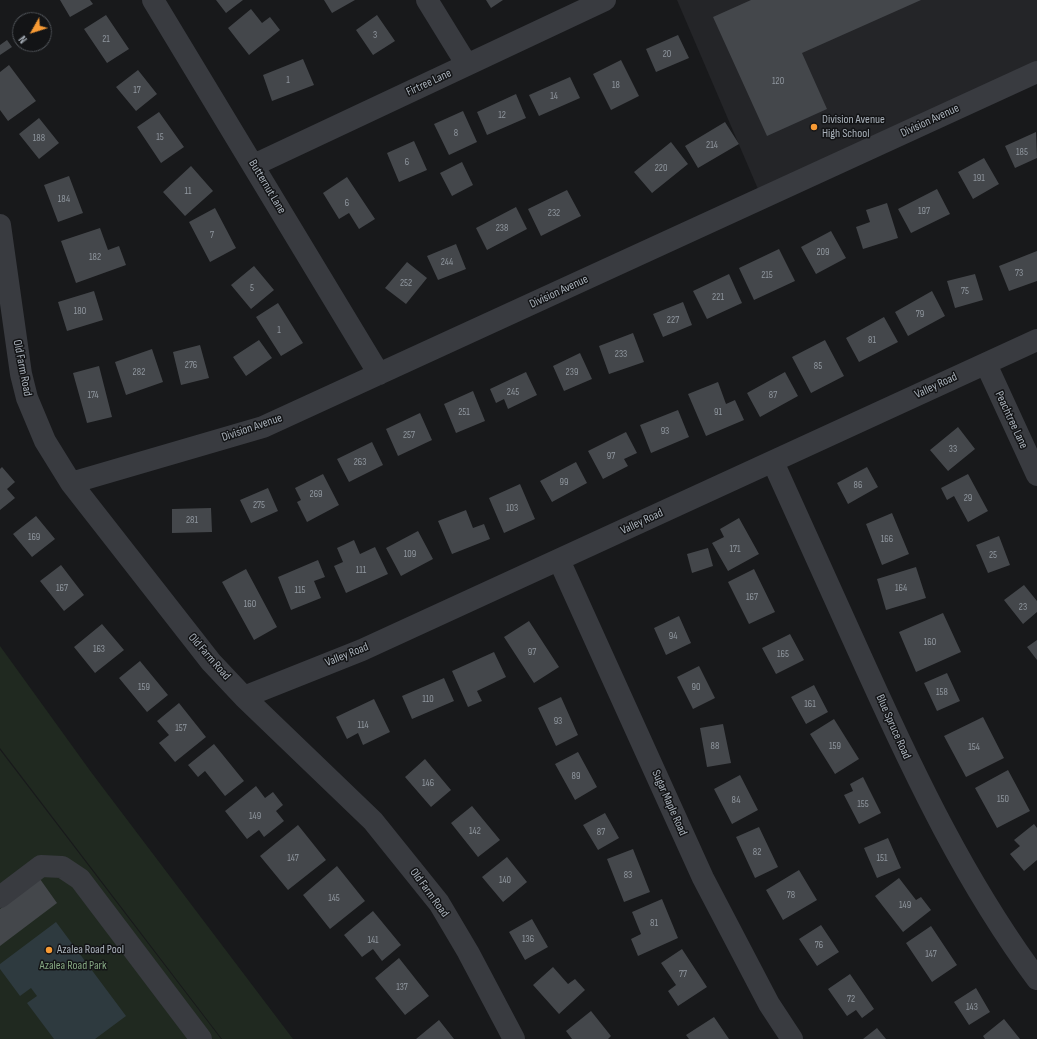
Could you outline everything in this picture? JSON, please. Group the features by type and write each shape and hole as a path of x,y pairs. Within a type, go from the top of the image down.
{"street":[{"name":"Butternut Lane","path":"153,0 379,374"},
{"path":"427,0 466,65"},
{"name":"Firtree Lane","path":"254,165 605,0"},
{"name":"Division Avenue","path":"71,483 263,427 1037,72"},
{"name":"Old Farm Road","path":"0,225 5,293 27,398 45,441 71,483 201,649 244,697 373,821 439,903 468,952 514,1039"},
{"name":"Valley Road","path":"244,697 362,650 1037,340"},
{"name":"Peachtree Lane","path":"986,364 1037,475"},
{"name":"Blue Spruce Road","path":"773,462 917,778 957,855 1007,938 1037,979"},
{"name":"Sugar Maple Road","path":"559,560 703,878 769,1004 792,1039"},
{"path":"0,897 41,866 62,867 80,879 201,1039"}],"shaded area":[{"name":"Division Avenue High School","path":"677,0 1037,0 1037,64 758,189"},
{"path":"56,922 126,1016 95,1039 54,1039 27,1003 37,996 31,988 20,996 0,969 0,964"}],"green space":[{"path":"0,646 91,772 293,1039 222,1039 0,748"},
{"name":"Azalea Road Park","path":"0,750 221,1039 0,1039"}],"building":[{"path":"60,0 90,0 93,4 70,17"},
{"path":"216,0 243,0 226,13"},
{"path":"324,0 355,0 332,13"},
{"path":"486,0 503,0 491,8"},
{"path":"751,0 921,0 802,53 827,109 767,136 713,17"},
{"path":"251,9 262,23 270,17 280,30 249,55 228,28"},
{"path":"106,15 129,49 107,63 84,29"},
{"path":"377,15 395,41 373,55 356,30"},
{"path":"678,35 689,58 656,72 646,49"},
{"path":"7,40 12,47 0,55 0,45"},
{"path":"303,59 314,85 272,101 263,75"},
{"path":"621,60 639,96 611,110 593,74"},
{"path":"9,65 36,101 8,121 0,110 0,72"},
{"path":"138,70 157,94 136,111 116,87"},
{"path":"570,77 580,98 539,116 529,95"},
{"path":"516,94 526,118 487,135 477,112"},
{"path":"463,111 477,142 449,155 434,124"},
{"path":"159,112 184,147 161,163 137,127"},
{"path":"39,118 59,143 39,159 19,134"},
{"path":"725,122 739,144 698,168 685,146"},
{"path":"1036,132 1037,158 1015,168 1005,146"},
{"path":"414,141 427,170 399,182 387,153"},
{"path":"671,142 688,164 652,193 634,172"},
{"path":"984,158 999,184 973,199 958,172"},
{"path":"462,162 473,185 452,196 440,173"},
{"path":"191,166 213,191 185,216 163,192"},
{"path":"69,176 83,213 58,222 44,185"},
{"path":"347,177 375,219 359,229 349,213 339,219 323,193"},
{"path":"937,189 950,214 911,233 898,209"},
{"path":"567,190 581,216 541,236 528,209"},
{"path":"887,203 898,238 863,249 856,227 870,222 866,210"},
{"path":"516,207 527,229 487,250 476,228"},
{"path":"215,208 236,248 210,262 189,222"},
{"path":"100,228 108,250 119,246 126,265 76,283 61,241"},
{"path":"831,231 846,258 816,274 801,247"},
{"path":"456,244 466,269 438,280 427,256"},
{"path":"779,249 795,281 754,300 739,268"},
{"path":"1037,251 1037,281 1009,291 999,266"},
{"path":"407,262 427,278 406,304 385,288"},
{"path":"254,266 274,290 251,309 231,285"},
{"path":"729,274 742,303 707,319 693,291"},
{"path":"975,274 983,300 955,308 947,281"},
{"path":"94,291 103,320 67,331 58,302"},
{"path":"932,291 945,316 908,336 895,312"},
{"path":"683,302 692,325 663,337 653,314"},
{"path":"278,303 303,343 281,356 256,317"},
{"path":"884,317 898,342 859,362 846,338"},
{"path":"633,333 644,362 609,374 599,346"},
{"path":"259,340 272,358 246,376 233,357"},
{"path":"825,340 844,376 811,393 792,357"},
{"path":"200,345 209,378 181,385 173,352"},
{"path":"152,349 163,382 126,395 115,362"},
{"path":"580,353 592,379 564,391 553,366"},
{"path":"99,366 112,417 87,423 73,373"},
{"path":"526,372 537,395 508,409 504,399 496,403 490,389"},
{"path":"785,372 798,396 760,417 747,393"},
{"path":"718,382 726,404 735,400 744,420 706,436 688,394"},
{"path":"473,391 485,421 456,433 444,404"},
{"path":"678,410 689,437 651,453 640,425"},
{"path":"420,413 432,440 398,456 386,429"},
{"path":"958,427 975,449 948,471 930,450"},
{"path":"626,432 637,453 624,459 628,466 603,479 588,451"},
{"path":"372,442 383,465 349,482 337,459"},
{"path":"576,462 587,483 552,502 540,481"},
{"path":"2,467 15,482 7,489 15,498 0,510 0,469"},
{"path":"867,467 878,487 848,504 837,483"},
{"path":"323,474 339,505 307,522 297,502 301,500 295,488"},
{"path":"968,474 988,511 968,522 954,496 947,500 941,488"},
{"path":"520,484 535,519 504,533 489,498"},
{"path":"268,488 278,511 251,523 240,500"},
{"path":"211,508 212,532 172,533 172,509"},
{"path":"466,510 473,528 484,524 490,539 452,554 438,521"},
{"path":"892,513 909,554 882,565 866,524"},
{"path":"36,516 55,539 32,557 13,534"},
{"path":"739,518 759,554 728,571 712,543 724,537 720,529"},
{"path":"418,531 433,559 401,576 386,548"},
{"path":"999,536 1010,565 988,573 976,545"},
{"path":"354,540 360,554 375,547 388,574 346,593 334,566 343,562 337,548"},
{"path":"708,548 713,566 692,573 687,554"},
{"path":"318,560 325,577 314,581 321,598 291,610 278,577"},
{"path":"61,565 84,595 64,611 40,581"},
{"path":"916,567 926,598 886,610 877,579"},
{"path":"246,569 277,627 254,640 222,582"},
{"path":"754,569 775,612 749,624 728,582"},
{"path":"1024,585 1037,601 1037,612 1023,624 1004,600"},
{"path":"943,613 961,652 916,672 899,632"},
{"path":"679,616 691,643 666,655 654,628"},
{"path":"529,621 559,667 534,683 504,637"},
{"path":"102,624 124,650 95,673 74,647"},
{"path":"790,634 804,660 776,674 762,648"},
{"path":"1037,640 1037,660 1027,647"},
{"path":"494,652 506,677 477,691 482,701 468,707 452,671"},
{"path":"140,661 168,695 147,712 119,678"},
{"path":"699,666 715,698 693,709 677,677"},
{"path":"947,673 960,701 937,711 924,683"},
{"path":"444,678 454,701 412,719 402,696"},
{"path":"814,685 828,712 806,724 791,697"},
{"path":"561,697 578,735 556,746 538,708"},
{"path":"374,699 390,732 363,745 358,733 347,739 336,717"},
{"path":"179,703 206,737 175,762 159,743 169,735 157,721"},
{"path":"983,717 1004,758 966,777 944,736"},
{"path":"834,719 859,759 835,774 810,734"},
{"path":"723,724 731,763 707,767 700,728"},
{"path":"214,744 244,781 225,796 205,771 198,777 188,765"},
{"path":"578,752 597,787 575,800 555,764"},
{"path":"425,759 451,790 431,807 405,777"},
{"path":"1008,770 1030,811 997,828 975,788"},
{"path":"740,775 758,810 732,824 714,789"},
{"path":"863,777 881,813 859,824 844,795 853,791 850,784"},
{"path":"256,786 265,798 273,792 283,805 276,811 284,821 264,837 259,830 247,839 225,811"},
{"path":"472,806 500,840 478,857 451,823"},
{"path":"605,813 619,838 598,850 583,825"},
{"path":"1034,824 1037,828 1037,860 1024,871 1010,854 1020,846 1014,840"},
{"path":"298,825 326,860 288,890 260,856"},
{"path":"759,827 778,867 755,878 736,837"},
{"path":"888,838 901,868 877,878 864,848"},
{"path":"633,849 650,892 624,902 607,859"},
{"path":"507,857 527,882 503,902 482,877"},
{"path":"337,866 365,901 330,929 303,895"},
{"path":"799,870 817,900 783,920 766,890"},
{"path":"899,878 916,900 921,897 931,910 903,932 875,896"},
{"path":"40,879 57,903 0,946 0,909"},
{"path":"662,899 678,938 638,956 631,939 641,934 632,912"},
{"path":"373,911 401,945 382,961 373,949 362,957 344,935"},
{"path":"532,919 548,947 525,960 509,932"},
{"path":"821,925 839,952 817,966 799,939"},
{"path":"931,926 957,965 932,982 906,943"},
{"path":"682,949 707,987 678,1006 668,991 676,985 661,963"},
{"path":"399,958 429,996 405,1015 375,978"},
{"path":"553,967 568,984 575,979 585,990 559,1014 533,985"},
{"path":"850,974 874,1009 862,1018 856,1010 847,1016 828,989"},
{"path":"976,988 990,1012 969,1025 954,1002"},
{"path":"591,1011 611,1036 608,1039 572,1039 566,1031"},
{"path":"714,1017 729,1039 689,1039 686,1035"},
{"path":"1004,1019 1020,1039 985,1039 983,1036"},
{"path":"439,1020 454,1039 416,1039"},
{"path":"877,1028 886,1039 863,1039"}],"place":[{"name":"Division Avenue High School","path":"814,127"},
{"name":"Azalea Road Pool","path":"49,950"}]}
